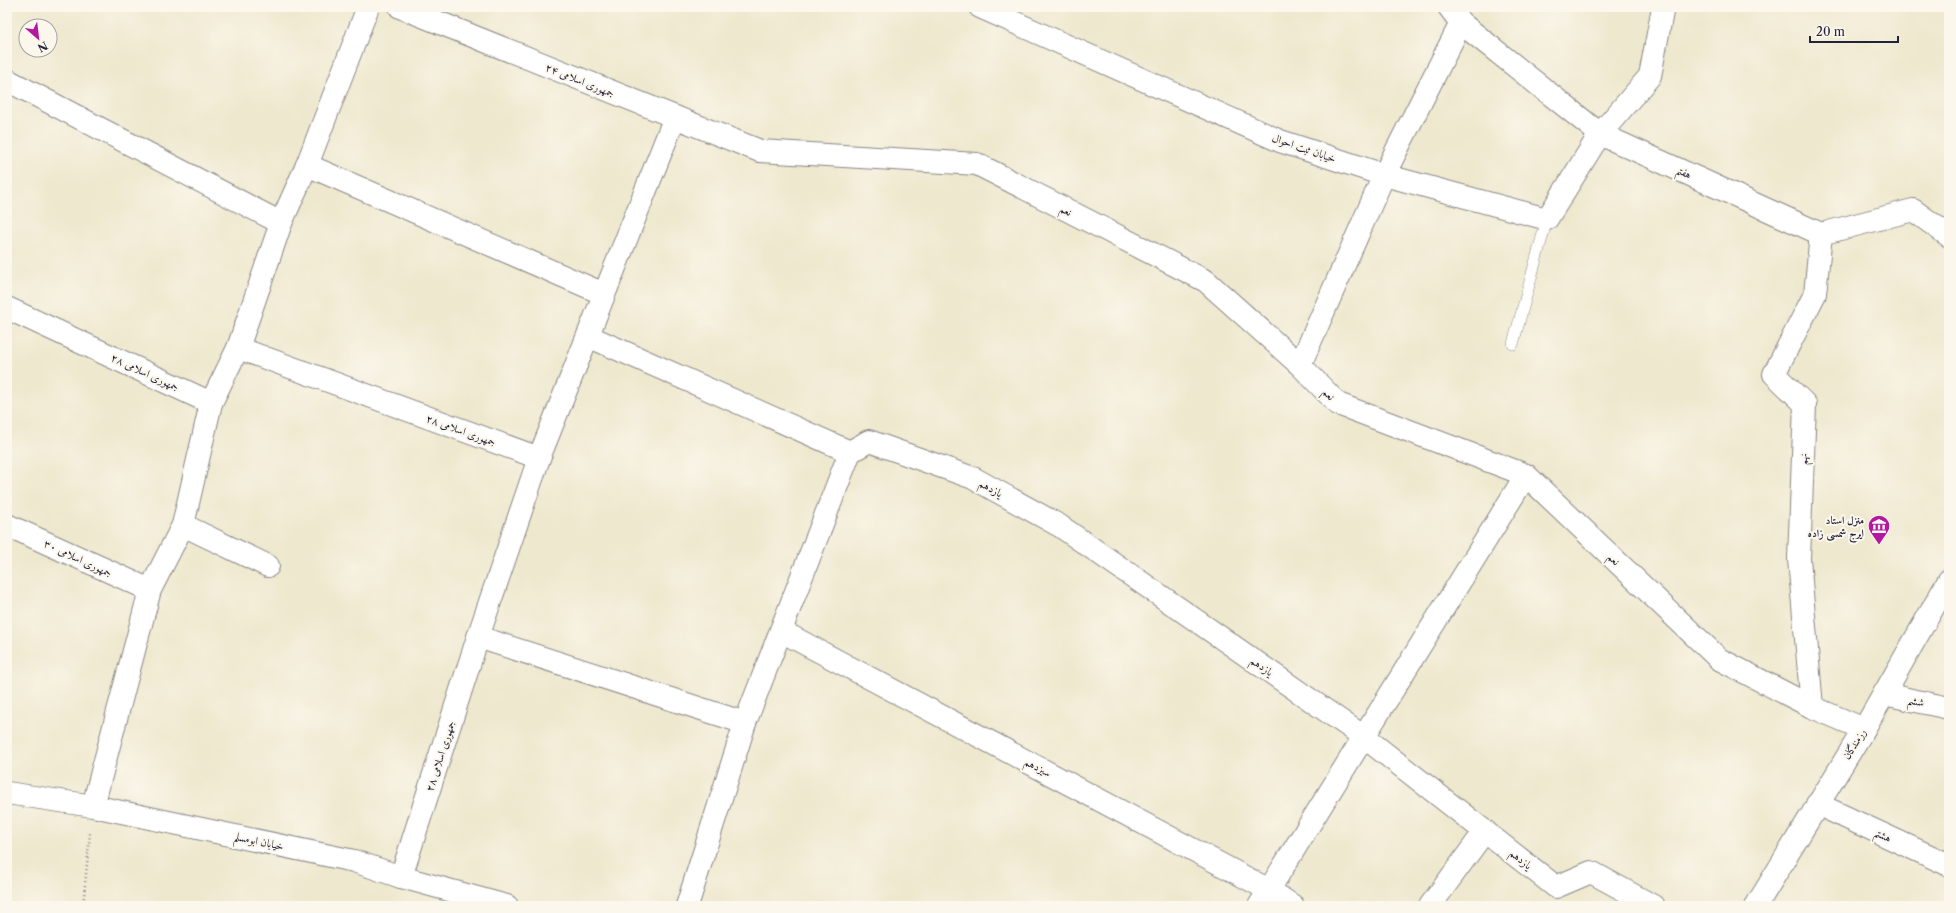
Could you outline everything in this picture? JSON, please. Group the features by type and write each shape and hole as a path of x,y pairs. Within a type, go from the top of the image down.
{"street":[{"path":"93,806 150,590 184,525 212,403 238,348 281,222 307,165 368,7"},
{"name":"جمهوری اسلامی ۲۴","path":"400,7 760,151"},
{"name":"خیابان ثبت احوال","path":"980,7 1280,141 1384,175 1547,219"},
{"path":"1547,219 1600,134 1650,76 1663,7"},
{"path":"1300,365 1455,15"},
{"name":"هفتم","path":"1455,15 1600,134 1821,234"},
{"path":"7,80 281,222"},
{"path":"538,458 675,117"},
{"name":"نعم","path":"760,151 977,164 1206,281 1300,365 1338,404 1526,475 1718,659 1812,707 1864,729"},
{"path":"307,165 604,294"},
{"path":"1821,234 1913,210 1949,236"},
{"name":"نهم","path":"1812,707 1799,559 1805,404 1774,374 1815,294 1821,234"},
{"name":"جمهوری اسلامی ۲۸","path":"7,308 212,403"},
{"path":"588,336 850,452 745,723 687,906"},
{"name":"جمهوری اسلامی ۲۸","path":"238,348 538,458 478,637 401,877"},
{"name":"یازدهم","path":"850,452 870,441 973,478 1060,526 1364,737 1556,887 1591,872 1653,906"},
{"path":"1264,898 1526,475"},
{"name":"جمهوری اسلامی ۳۰","path":"7,525 150,590"},
{"path":"184,525 268,566"},
{"name":"رزمندگان","path":"1756,906 1864,729 1949,580"},
{"name":"سیزدهم","path":"781,631 1264,898 1294,906"},
{"path":"478,637 745,723"},
{"name":"ششم","path":"1884,694 1949,708"},
{"name":"خیابان ابومسلم","path":"7,793 93,806 354,862 401,877 507,906"},
{"name":"هشتم","path":"1817,804 1949,865"},
{"path":"1430,906 1485,831"}],"lane":[{"path":"1513,344 1547,219"}],"path":[{"path":"83,906 93,806"}],"place":[{"name":"منزل استاد ایرج شمسى زاده","path":"1879,546"}]}
